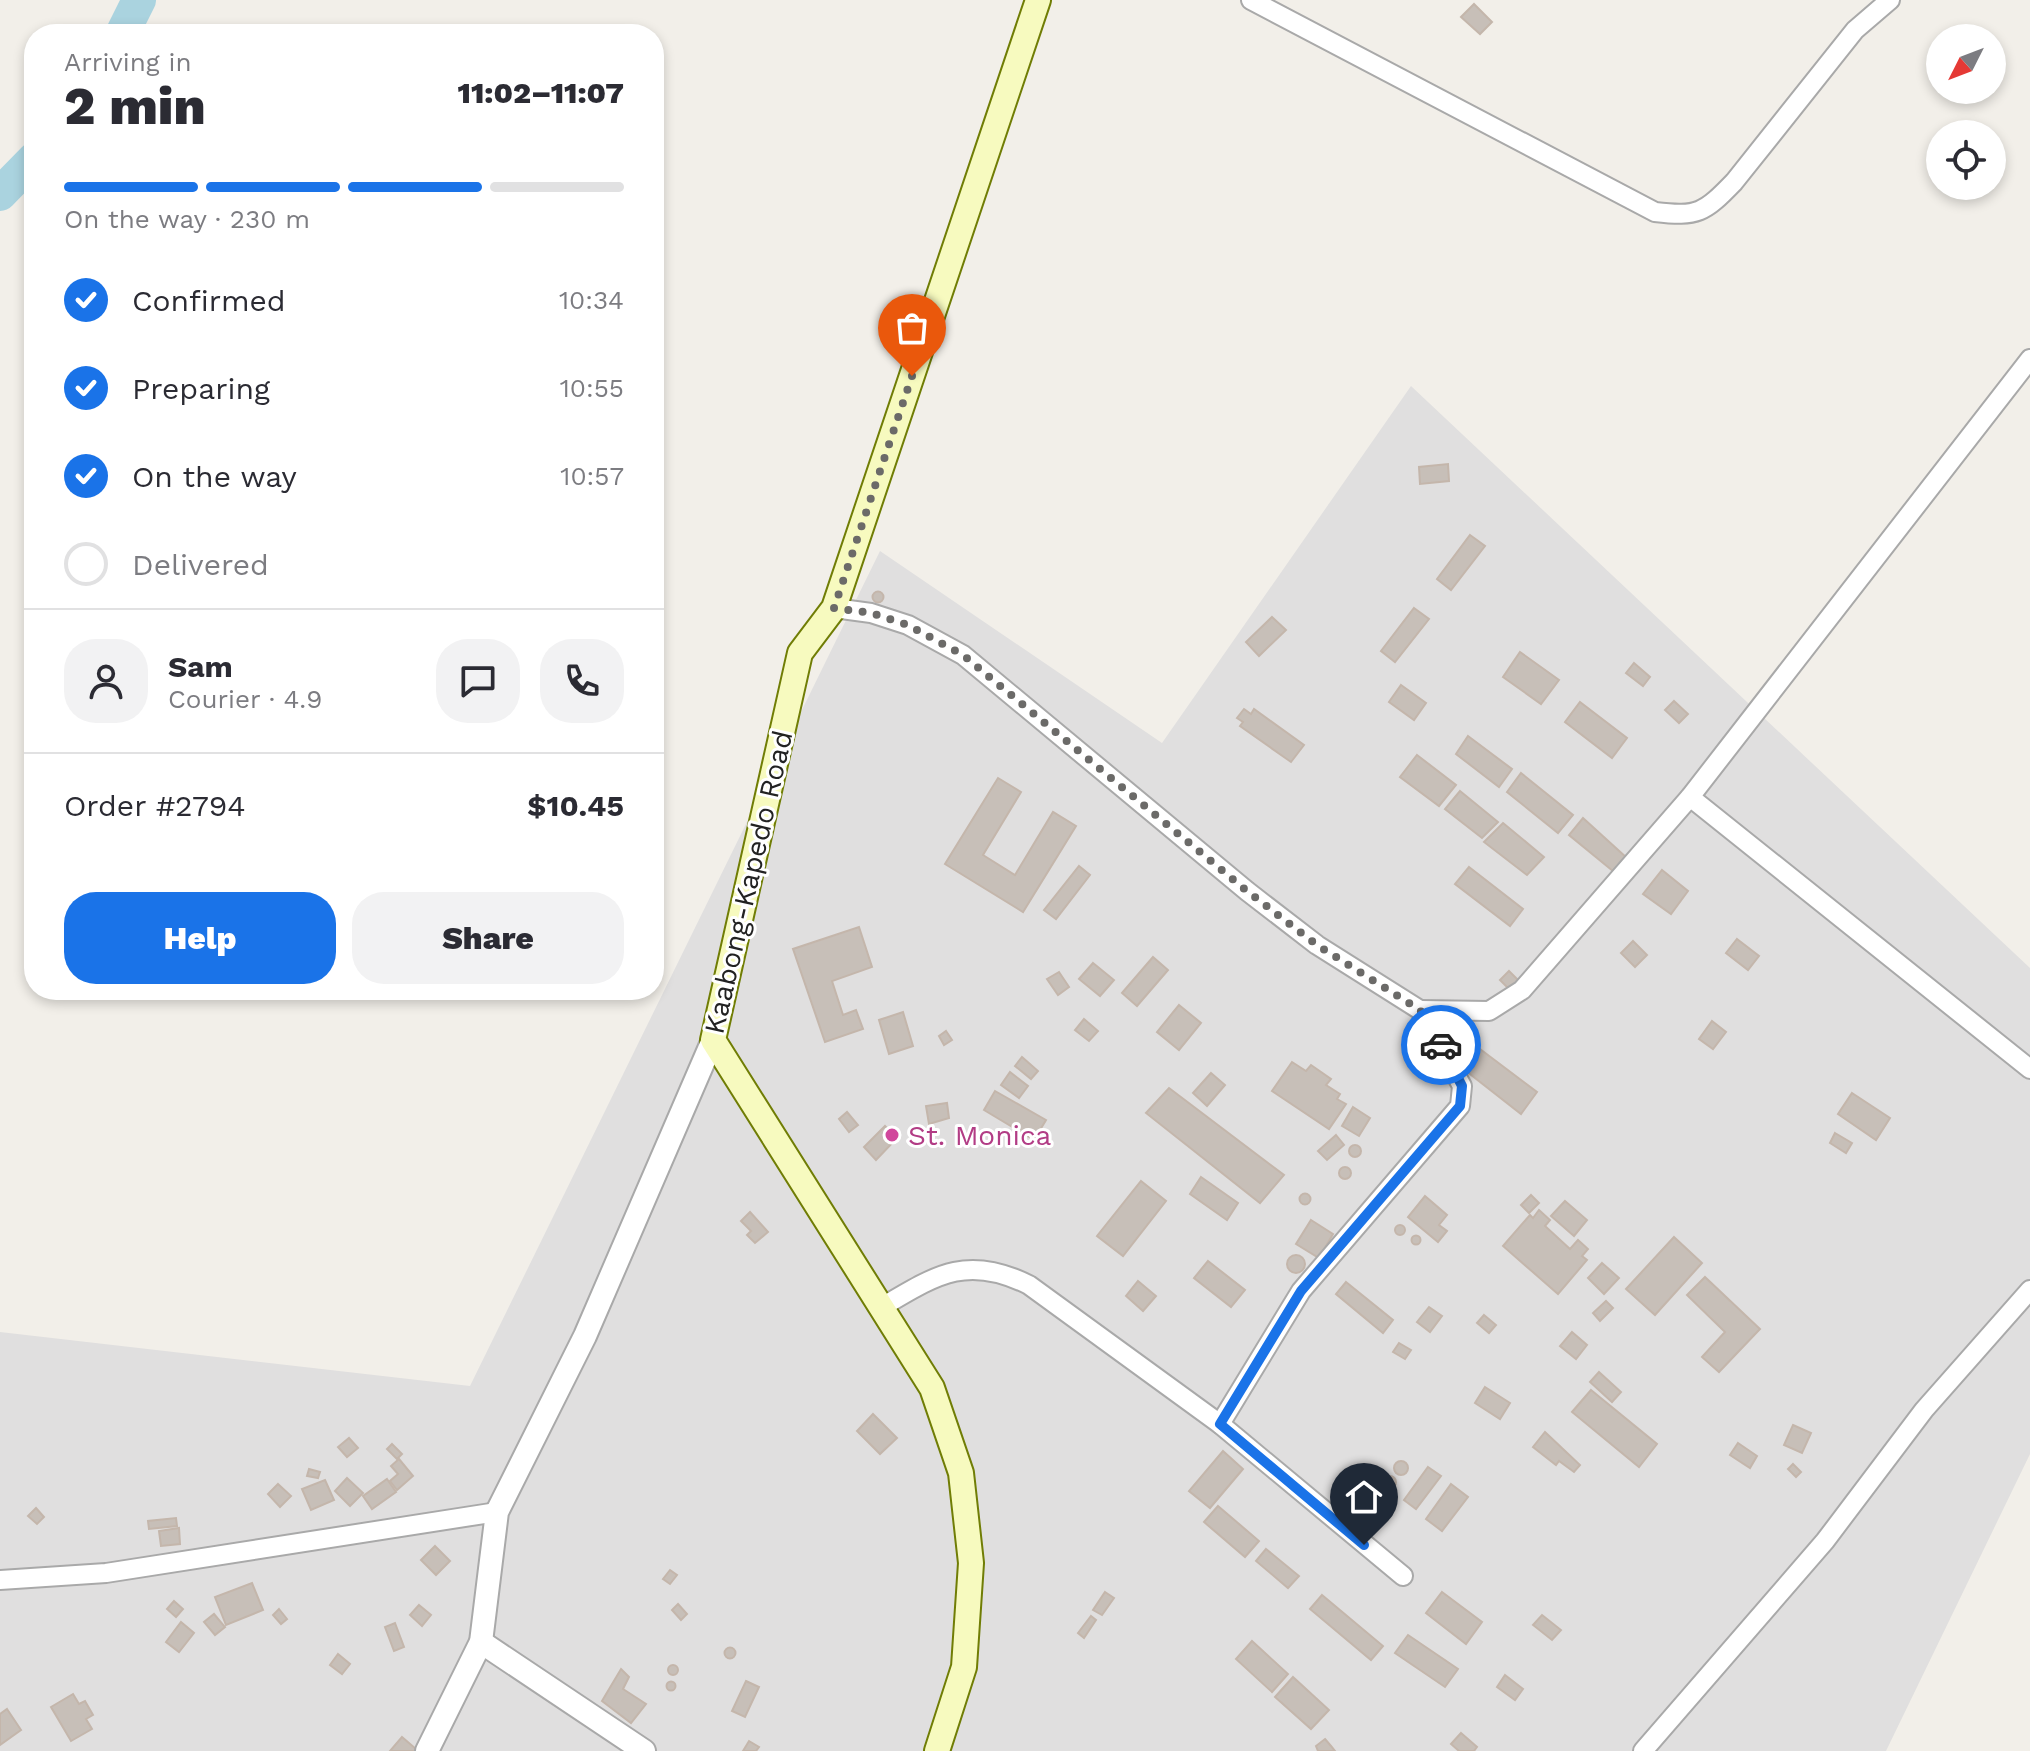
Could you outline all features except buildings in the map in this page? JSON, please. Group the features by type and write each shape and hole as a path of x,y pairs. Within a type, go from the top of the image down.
{"main road":[{"name":"Kaabong-Kapedo Road","path":"713,1040 800,653 834,608 1038,0"},
{"path":"713,1040 932,1388 961,1473 971,1563 964,1667 937,1751"}],"street":[{"path":"1251,0 1655,212 1688,216 1713,204 1734,182 1855,30 1890,0"},
{"path":"1420,1010 1489,1011 1522,990 1690,797 2030,359"},
{"path":"834,608 871,613 908,625 963,655 1247,891 1317,945 1420,1010 1462,1086 1460,1106 1301,1291 1220,1424"},
{"path":"1690,797 2030,1069"},
{"name":"Kaabong-Kapedo Road","path":"427,1751 481,1642 497,1512 585,1336 713,1040"},
{"path":"882,1307 939,1275 963,1269 1012,1276 1029,1285 1220,1424 1403,1576"},
{"path":"1643,1751 1825,1541 1924,1410 2030,1290"},
{"path":"0,1580 106,1573 497,1512"},
{"path":"481,1642 644,1751"}],"shaded area":[{"path":"1411,386 2030,968 2030,1454 1886,1751 0,1751 0,1332 470,1386 660,1000 664,1000 664,991 880,551 1162,743"}],"waterway":[{"path":"127,24 139,0"},
{"path":"0,194 24,169"}],"way so far":[{"path":"912,376 834,608 871,613 908,625 963,655 1247,891 1317,945 1420,1010 1441,1045"}],"place":[{"name":"St. Monica","path":"892,1135"}],"route":[{"path":"1364,1545 1220,1424 1301,1291 1460,1106 1462,1086 1441,1045"}]}
